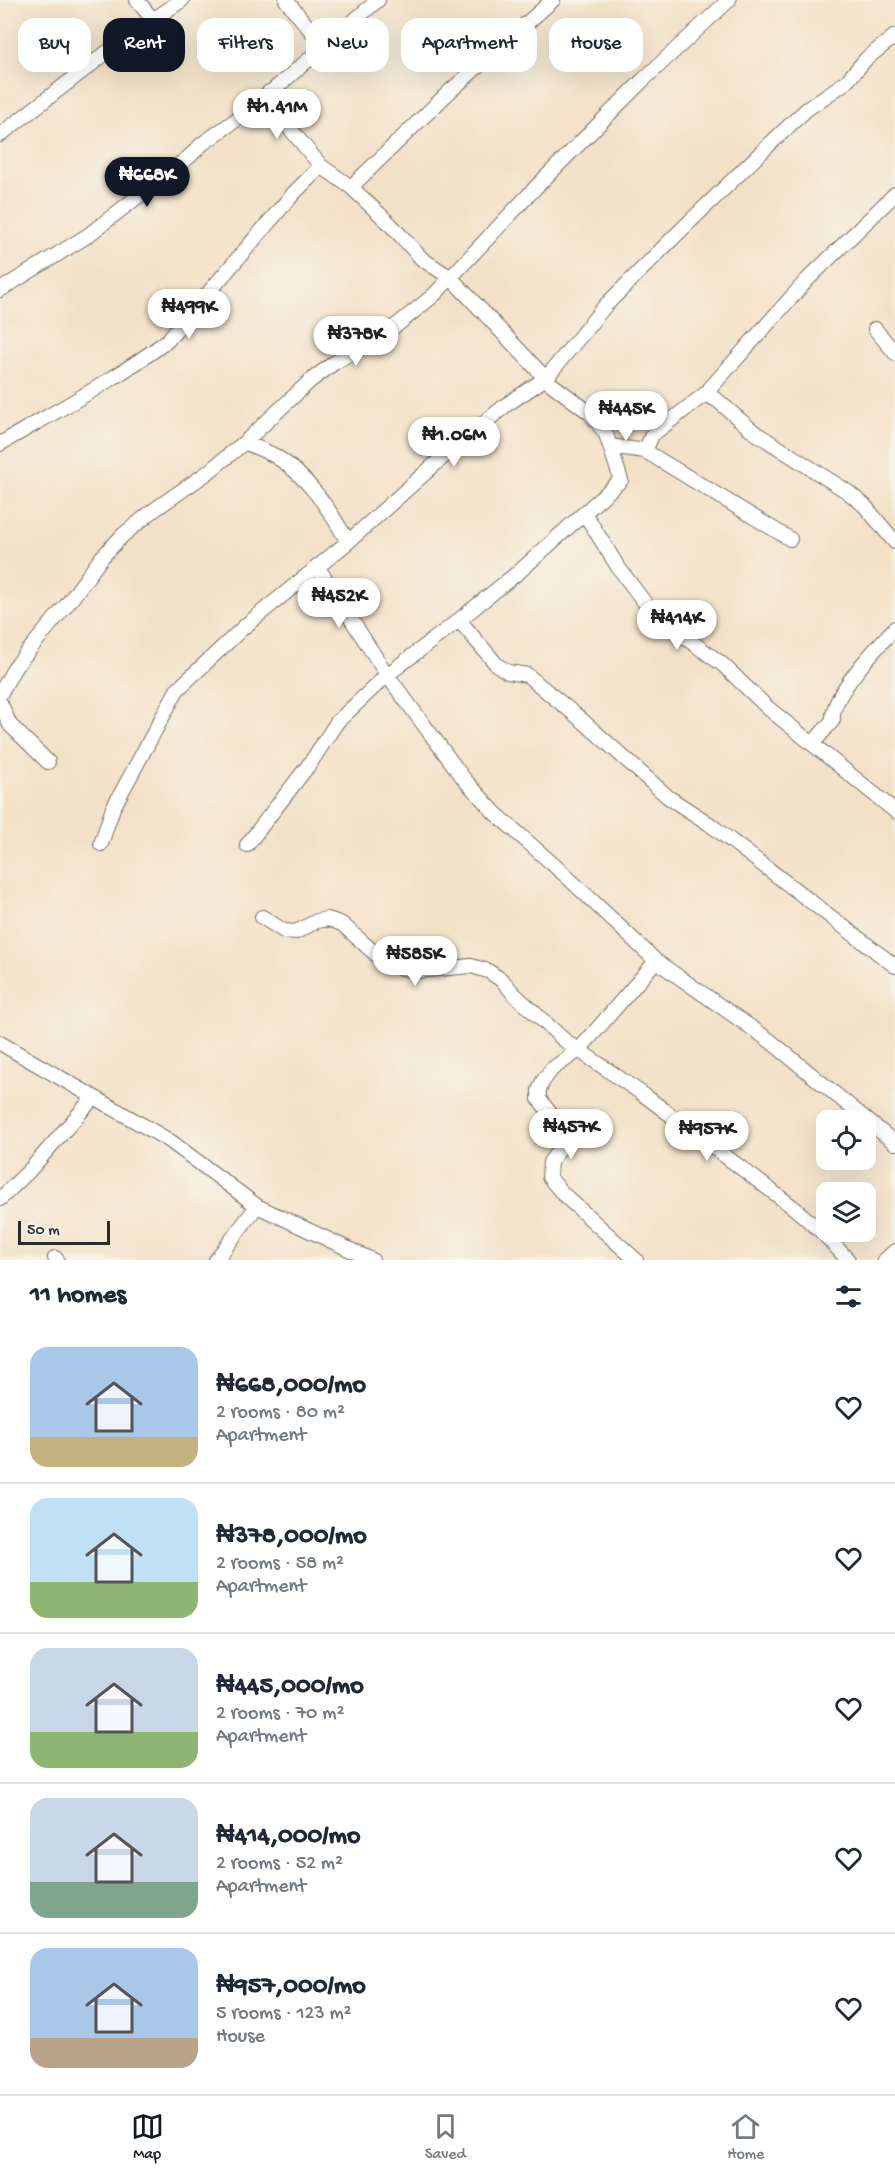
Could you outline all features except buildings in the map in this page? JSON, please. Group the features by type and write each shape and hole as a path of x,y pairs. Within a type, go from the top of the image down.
{"street":[{"path":"137,0 151,18"},
{"path":"156,18 182,0"},
{"path":"286,0 306,25"},
{"path":"357,18 378,0"},
{"path":"351,187 449,93 553,0"},
{"path":"0,694 15,667 69,602 102,557 123,535 245,442 310,381 334,363 397,325 451,278 546,177 643,80 729,0"},
{"path":"101,844 113,808 177,690 245,626 348,542 462,441 506,405 546,378 605,306 676,235 807,109 846,82 867,57 895,36"},
{"path":"0,135 103,55"},
{"path":"0,290 87,236 189,157 202,144 250,110 306,62"},
{"path":"247,844 311,762 337,722 387,675 521,570 621,480 606,434 590,413 550,383 451,278 422,259 351,187 321,166 277,113 269,92"},
{"path":"0,444 90,391 167,341 287,201 321,166"},
{"path":"645,451 652,435 705,394 806,280 895,194"},
{"path":"874,328 895,353"},
{"path":"705,394 717,400 754,432 864,504 895,542"},
{"path":"245,442 277,457 298,476 319,497 348,542"},
{"path":"610,446 645,451 790,540"},
{"path":"585,514 618,567 654,615 722,664 768,708 895,811"},
{"path":"317,566 387,675 464,779 495,813 656,961 769,1040 895,1143"},
{"path":"459,620 497,665 508,672 527,675 668,797 708,823 895,966"},
{"path":"816,747 815,741 833,720 832,714 841,694 870,654 895,628"},
{"path":"0,702 10,725 48,762"},
{"path":"262,917 284,931 296,932 317,921 328,919 342,924 380,958 398,967 417,971 471,966 488,971 503,981 564,1040 672,1115 793,1207 824,1234 848,1260"},
{"path":"636,1260 563,1194 549,1177 550,1162 564,1143 562,1128 539,1099 539,1090 552,1069 579,1050 656,961"},
{"path":"0,1043 170,1141 257,1206 372,1260"},
{"path":"0,1199 37,1163 93,1098"},
{"path":"216,1260 257,1206"},
{"path":"885,1260 895,1251"}]}
